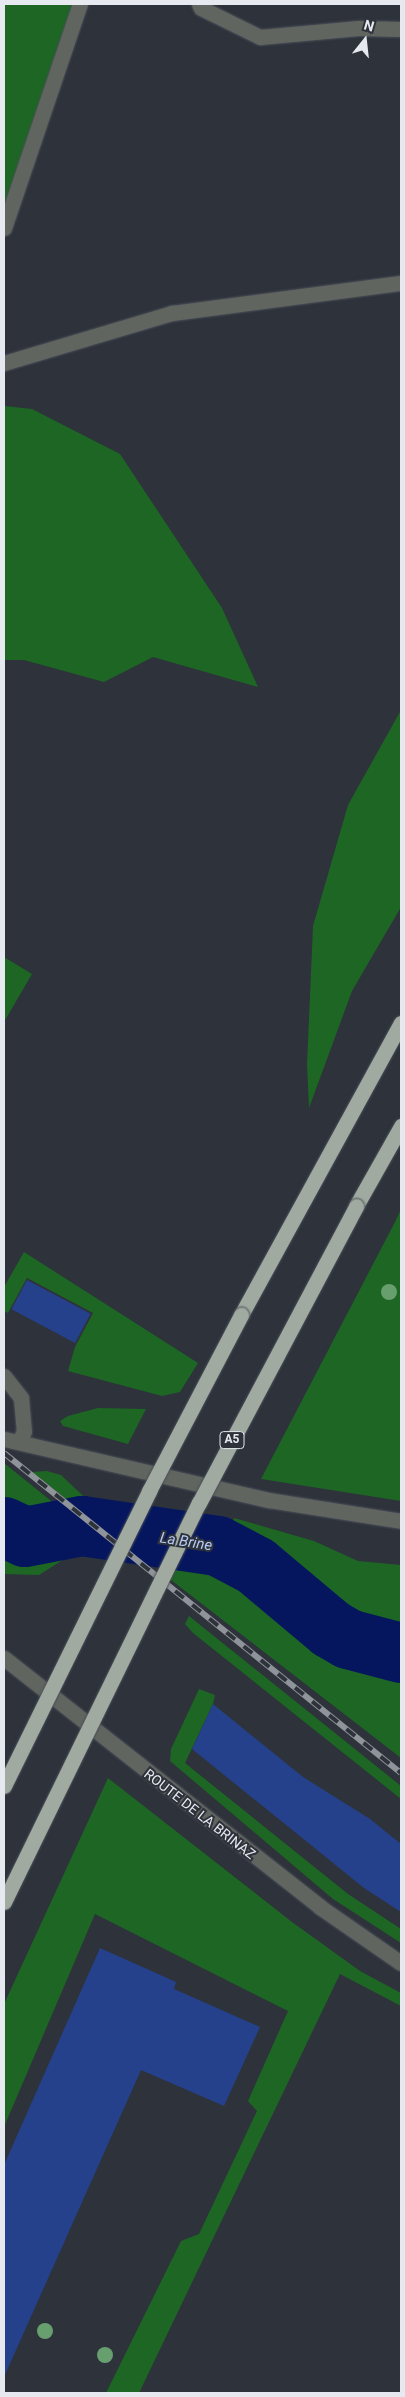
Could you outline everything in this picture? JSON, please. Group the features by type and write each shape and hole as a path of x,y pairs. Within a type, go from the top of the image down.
{"highway":[{"path":"4,1786 149,1491 311,1185 401,1023"},
{"name":"A5","path":"4,1902 199,1503 356,1206 401,1126"}],"street":[{"path":"4,228 80,4"},
{"path":"199,4 201,8 260,37 359,28 401,29"},
{"path":"4,363 172,313 401,283"},
{"path":"4,1376 21,1398 24,1431 19,1442"},
{"path":"4,1439 269,1500 401,1521"},
{"name":"ROUTE DE LA BRINAZ","path":"4,1658 320,1907 401,1963"}],"green space":[{"path":"4,4 76,4 4,215"},
{"path":"4,406 32,409 120,454 222,608 258,687 153,657 104,682 24,660 4,660"},
{"path":"401,710 401,907 352,991 309,1108 307,1064 313,926 348,805"},
{"path":"4,957 32,974 4,1022"},
{"path":"401,1209 401,1501 261,1479 395,1222"},
{"path":"24,1252 198,1363 180,1392 162,1396 68,1371 75,1347 93,1313 27,1278 8,1313 4,1311 4,1287"},
{"path":"98,1408 146,1409 128,1444 63,1426 60,1421 68,1416"},
{"path":"4,1463 76,1521 24,1529 4,1520"},
{"path":"47,1471 61,1475 96,1508 91,1519 32,1472"},
{"path":"234,1518 314,1541 358,1561 401,1565 401,1629 375,1626 228,1538"},
{"path":"85,1531 72,1554 39,1575 4,1574 4,1532 24,1541"},
{"path":"178,1542 222,1558 329,1642 401,1666 401,1758 162,1573"},
{"path":"189,1616 401,1786 401,1799 193,1633 185,1624"},
{"path":"199,1689 215,1695 213,1704 185,1763 348,1894 401,1929 401,1943 333,1899 170,1761 171,1749"},
{"path":"108,1778 292,1922 360,1971 401,1993 401,2006 340,1974 139,2393 106,2393 181,2241 199,2234 257,2111 248,2101 288,2011 95,1914 4,2127 4,2004"}],"building":[{"path":"27,1280 91,1314 75,1343 12,1309"},
{"path":"213,1704 303,1777 370,1819 401,1844 401,1912 364,1888 192,1749"},
{"path":"100,1948 176,1982 174,1989 260,2027 224,2106 141,2070 4,2377 4,2165"}],"waterway":[{"name":"La Brine","path":"4,1527 25,1537 82,1526 218,1546 256,1566 331,1629 348,1639 401,1653"}],"railway":[{"path":"4,1453 401,1773"}]}
